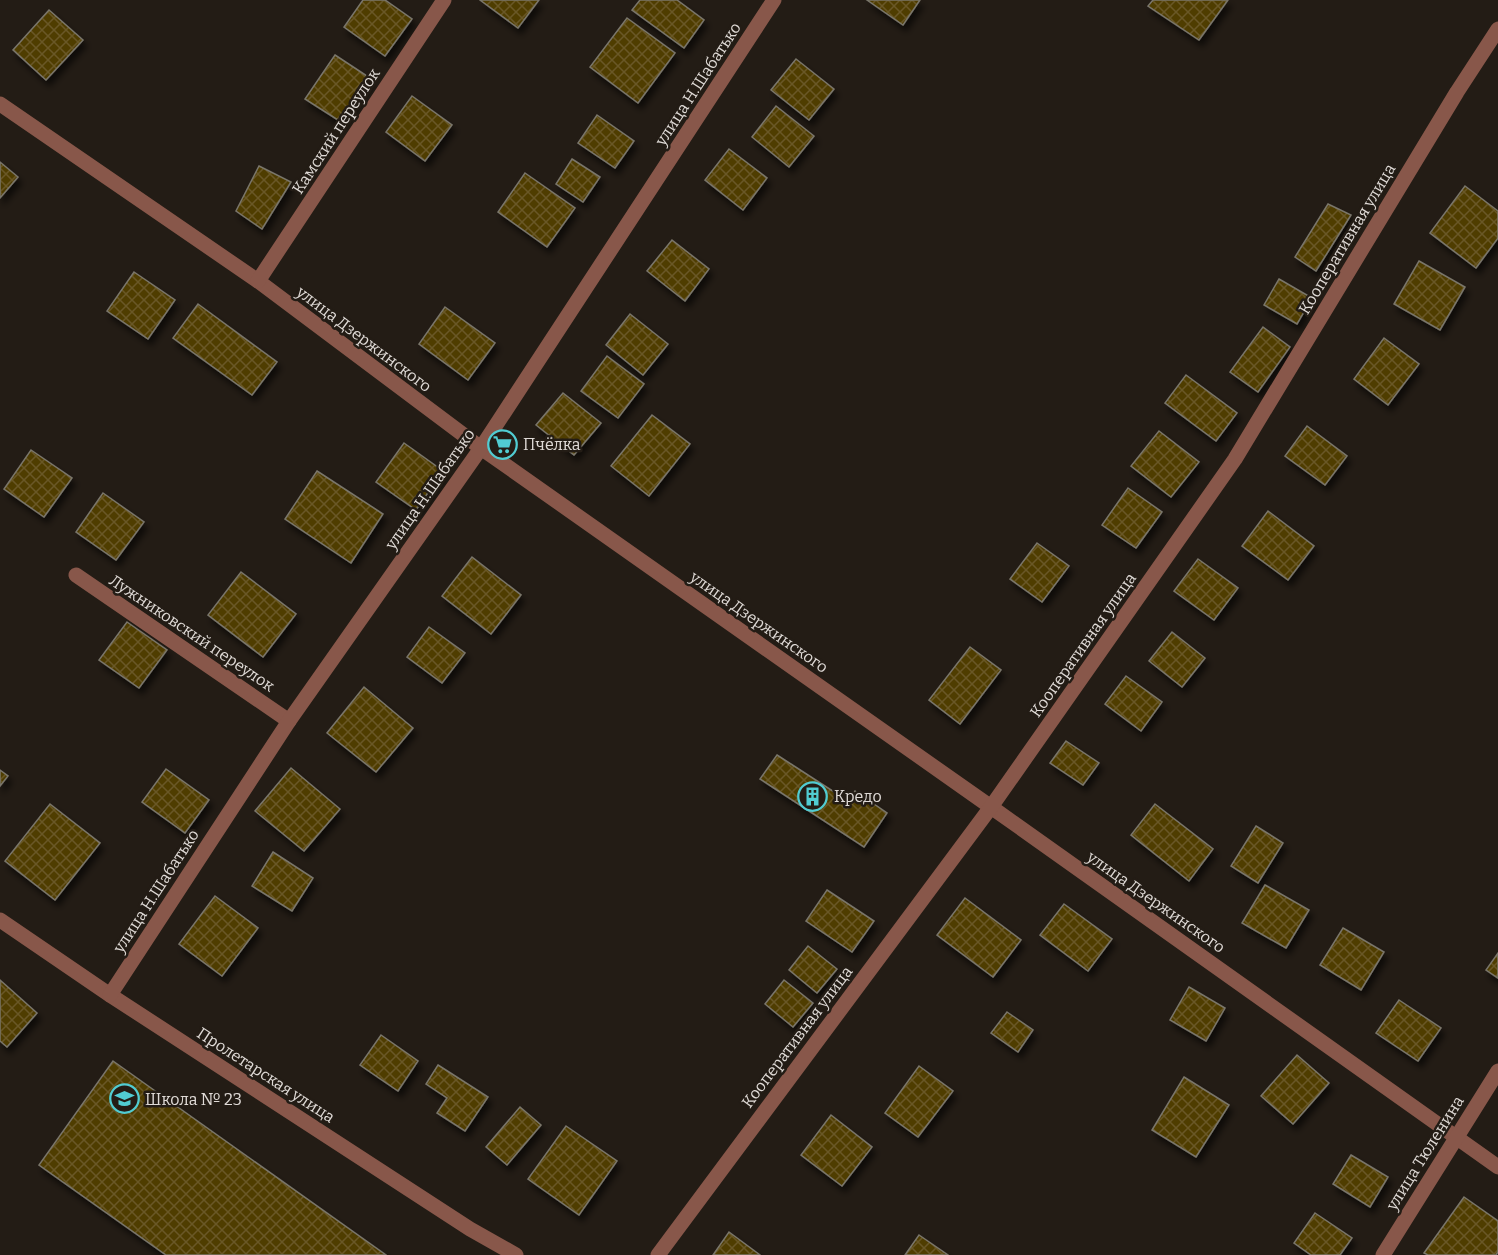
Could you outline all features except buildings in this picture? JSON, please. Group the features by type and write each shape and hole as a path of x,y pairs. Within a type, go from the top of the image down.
{"street":[{"name":"Камский переулок","path":"258,281 444,0"},
{"name":"улица Н.Шабатько","path":"110,995 289,721 482,448 774,0"},
{"name":"Кооперативная улица","path":"658,1255 991,807 1235,459 1457,92 1498,29"},
{"name":"улица Дзержинского","path":"0,104 258,281 482,448 1498,1167"},
{"name":"Лужниковский переулок","path":"76,575 289,721"},
{"name":"Пролетарская улица","path":"0,920 110,995 470,1229 516,1255"},
{"name":"улица Тюленина","path":"1383,1255 1498,1071"}],"place":[{"name":"Пчёлка","path":"502,444"},
{"name":"Кредо","path":"813,796"},
{"name":"Школа № 23","path":"124,1099"}]}
